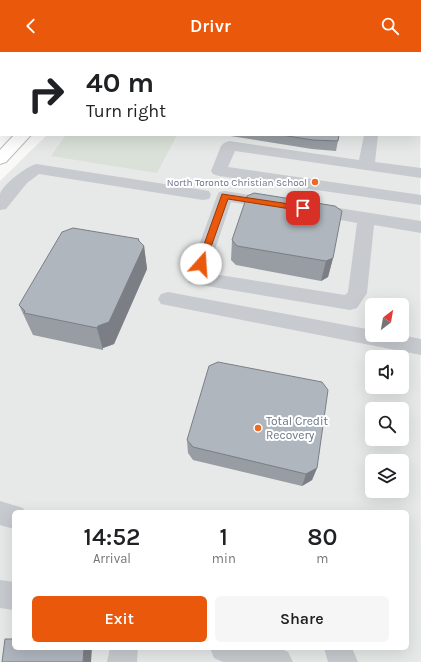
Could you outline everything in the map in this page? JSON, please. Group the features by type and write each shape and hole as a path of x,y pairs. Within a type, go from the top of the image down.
{"highway":[{"path":"0,149 15,136"},
{"path":"0,159 22,136"}],"lane":[{"path":"366,166 371,136"},
{"path":"421,173 229,146 219,171 421,200"},
{"path":"0,205 21,179 36,169 203,194"},
{"path":"366,218 357,293 350,303 196,278 225,196 291,207 366,218 421,227"},
{"path":"168,299 421,348"},
{"path":"0,513 12,516"},
{"path":"0,594 12,596"},
{"path":"122,662 124,650"},
{"path":"232,650 278,662"},
{"path":"339,650 343,662"}],"shaded area":[{"path":"46,136 420,136 421,662 0,662 0,181"},
{"path":"65,136 176,136 157,173 51,156"}],"building":[{"path":"287,136 339,136 338,141 313,140"},
{"path":"254,193 335,206 342,211 333,258 326,261 237,246 232,240 247,196"},
{"path":"73,228 139,239 138,240 144,246 109,322 98,326 97,328 24,313 25,311 19,305 62,232"},
{"name":"Total Credit Recovery","path":"218,362 322,382 328,390 317,468 306,474 193,447 187,440 209,366"},
{"path":"5,639 12,639 12,650 84,650 83,662 2,662"}],"place":[{"name":"North Toronto Christian School","path":"315,182"},
{"name":"Total Credit Recovery","path":"258,428"}],"route":[{"path":"201,264 225,196 303,208"}]}
